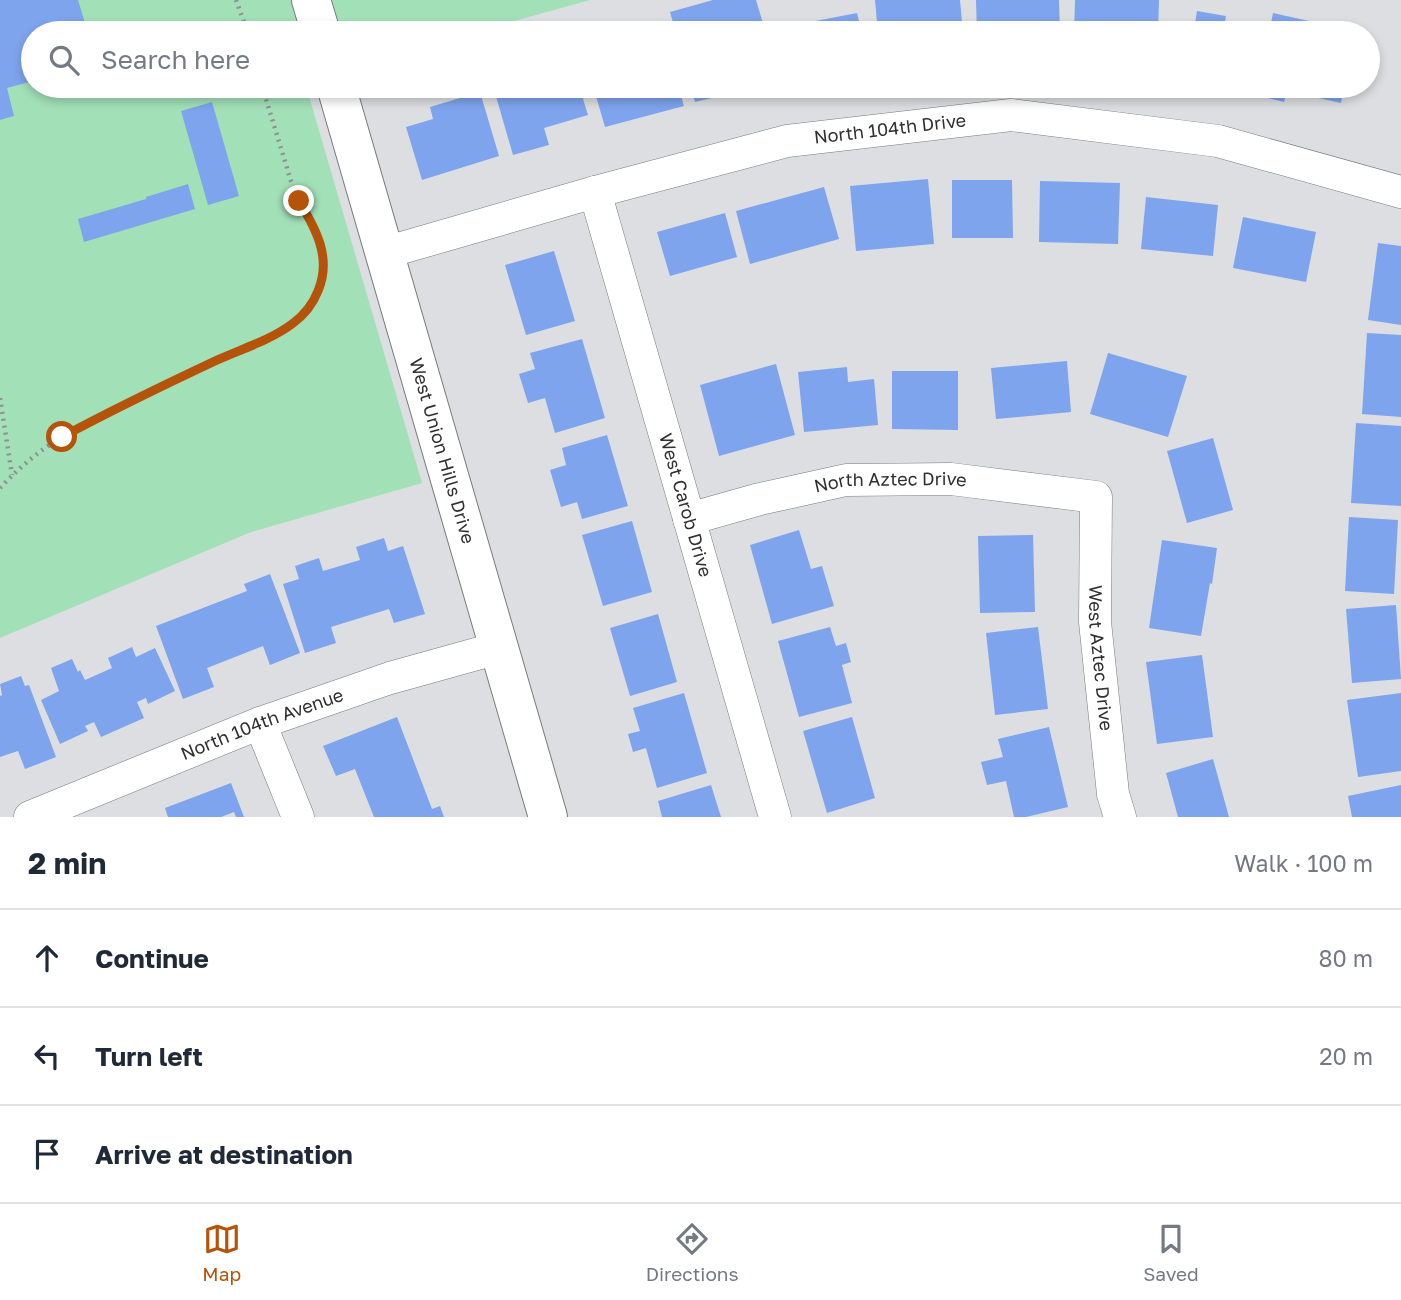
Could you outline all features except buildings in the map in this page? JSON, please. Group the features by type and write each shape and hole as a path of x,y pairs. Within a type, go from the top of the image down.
{"main road":[{"path":"311,0 317,21"},
{"name":"West Union Hills Drive","path":"339,98 548,817"}],"street":[{"name":"North 104th Drive","path":"384,253 595,192 787,141 1011,115 1218,141 1401,192"},
{"name":"West Carob Drive","path":"595,192 775,817"},
{"name":"North Aztec Drive","path":"689,519 846,480 951,479 1096,498"},
{"name":"West Aztec Drive","path":"1096,498 1095,622 1114,794 1120,817"},
{"name":"North 104th Avenue","path":"30,817 260,723 390,678 498,648"},
{"path":"260,723 298,817"}],"path":[{"path":"236,0 244,21"},
{"path":"0,488 45,448 70,432 282,330 300,317 315,299 324,269 322,248 290,181 266,98"},
{"path":"0,398 12,476"}],"green space":[{"path":"0,0 590,0 514,21 21,21 21,98 310,98 422,483 251,532 0,638"}],"route":[{"path":"62,437 272,336 300,317 319,290 324,259 319,239 299,201"}]}
